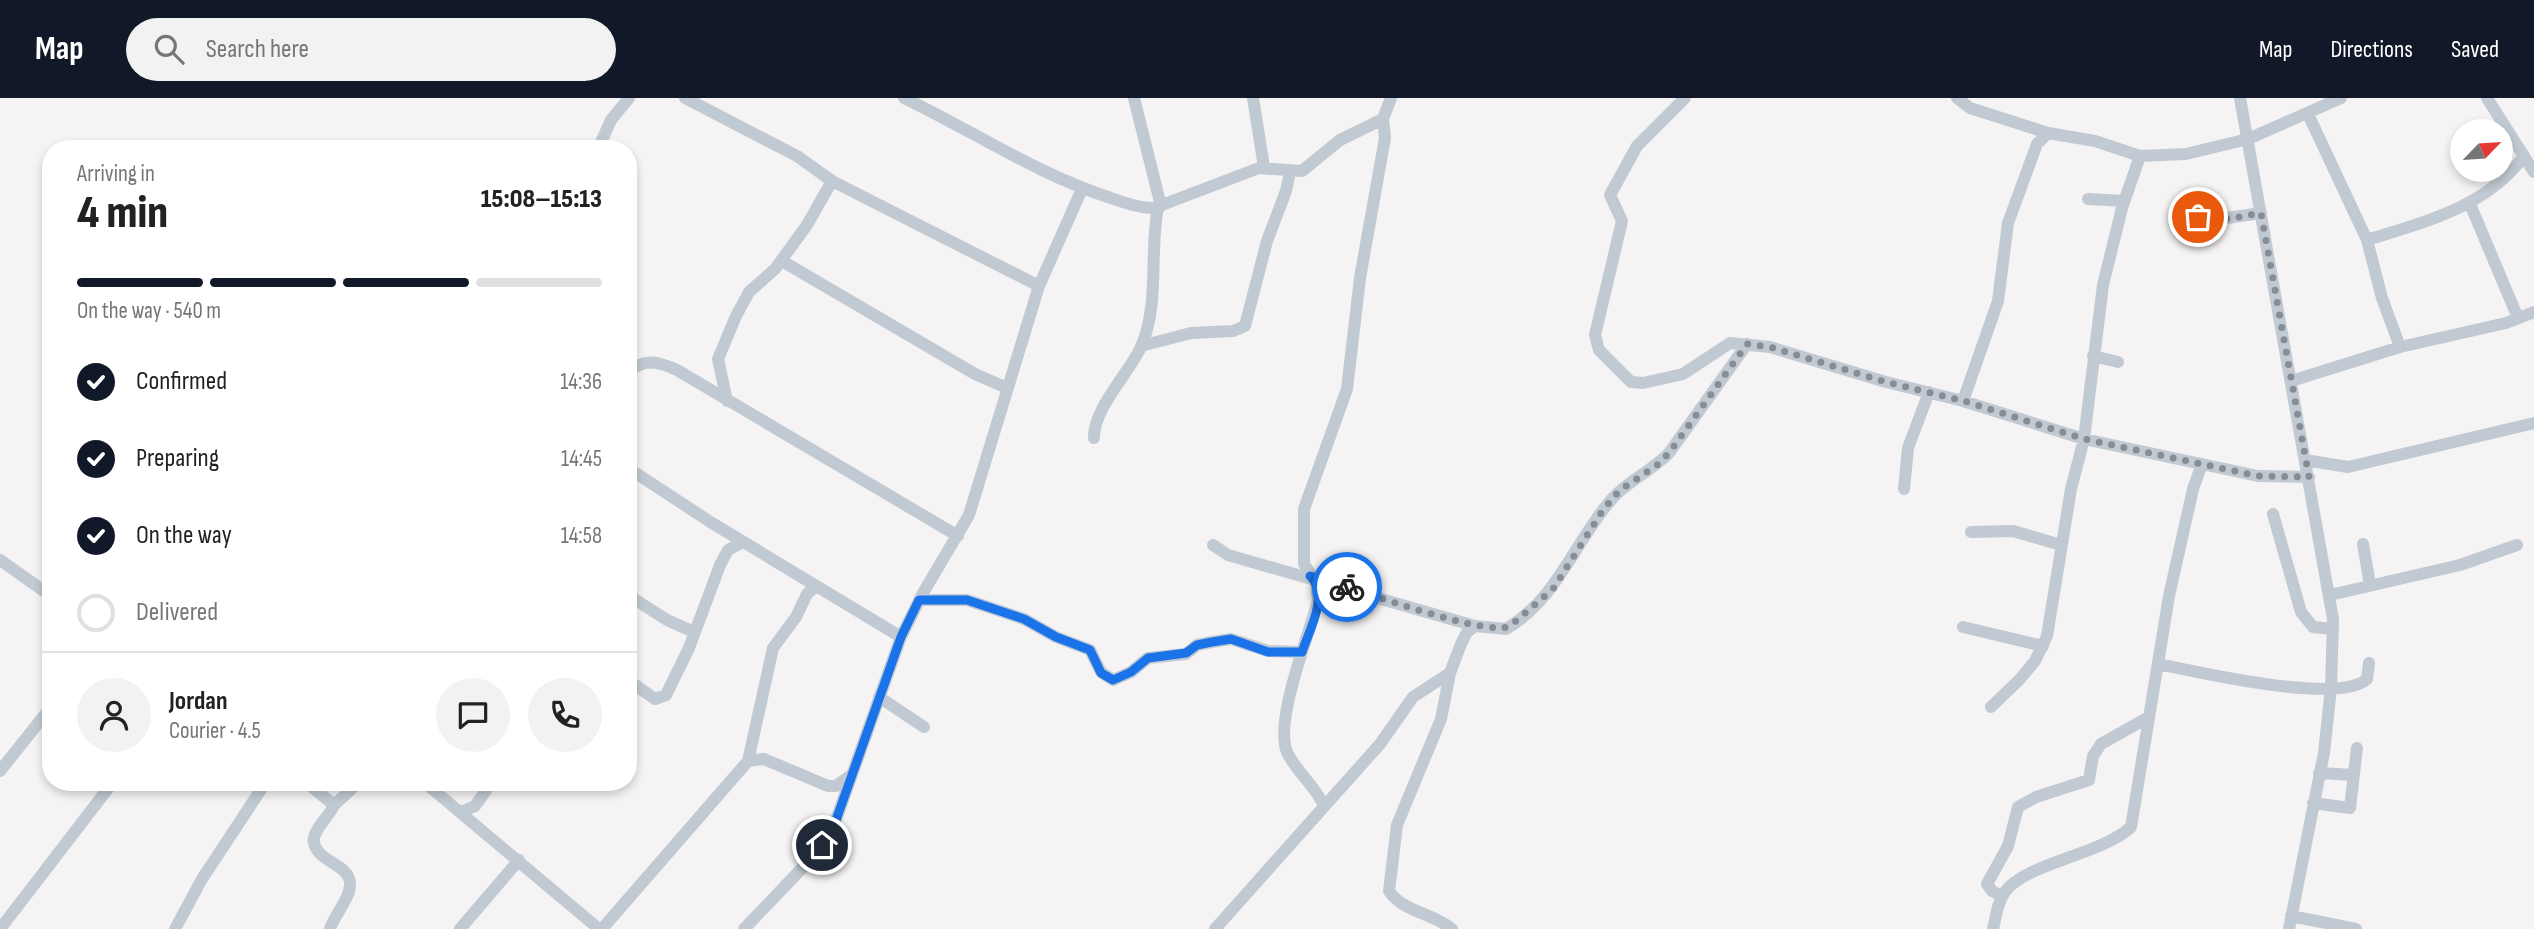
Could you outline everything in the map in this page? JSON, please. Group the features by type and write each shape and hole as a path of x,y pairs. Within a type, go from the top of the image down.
{"street":[{"path":"602,140 611,120 629,98"},
{"path":"685,98 797,156 832,181 1040,286"},
{"path":"904,98 920,101 1026,163 1082,189 1142,208 1159,207 1264,167 1290,172 1309,168 1340,140 1383,119"},
{"path":"1094,438 1096,423 1106,402 1141,346 1152,306 1154,229 1159,207 1134,98"},
{"path":"1253,98 1264,167"},
{"path":"1324,806 1314,786 1293,763 1283,737 1302,652 1318,600 1318,587 1304,564 1304,509 1347,389 1360,278 1385,138 1383,119 1391,98"},
{"path":"1685,98 1637,146 1611,189 1610,198 1621,217 1622,226 1601,302 1595,342 1632,382 1643,383 1683,374 1730,343 1770,347 1964,401 2084,439 2258,476 2309,477"},
{"path":"1957,98 1970,108 2048,133 2095,141 2140,156 2186,154 2248,139 2341,98"},
{"path":"2240,98 2330,595 2333,629 2331,688 2319,773 2290,922 2356,929"},
{"path":"2487,98 2534,172"},
{"path":"2308,114 2367,240 2382,298 2400,347"},
{"path":"1964,401 1997,301 2008,223 2037,144 2048,133"},
{"path":"1991,707 2021,679 2043,646 2084,439 2103,285 2124,201 2140,156"},
{"path":"2367,240 2470,204 2513,171 2524,156"},
{"path":"1141,346 1191,333 1233,331 1245,326 1267,241 1286,191 1290,172"},
{"path":"727,401 718,359 749,292 782,261 807,225 832,181"},
{"path":"744,929 829,838 901,637 919,600 969,515 1040,286 1082,189"},
{"path":"2088,199 2124,201"},
{"path":"2470,204 2518,318"},
{"path":"2181,214 2213,220 2261,213"},
{"path":"782,261 975,374 1007,388"},
{"path":"2291,381 2400,347 2534,312"},
{"path":"1213,545 1228,555 1310,576 1475,626 1506,629 1553,589 1603,510 1619,491 1657,465 1669,453 1747,344"},
{"path":"2093,356 2118,362"},
{"path":"637,368 648,361 659,361 822,453 892,500 958,536"},
{"path":"1904,489 1909,448 1929,393"},
{"path":"2305,460 2348,467 2534,423"},
{"path":"1993,929 2002,896 2016,882 2106,843 2131,827 2181,537 2202,464"},
{"path":"637,474 743,542 901,637"},
{"path":"2273,514 2301,612 2313,627 2333,629"},
{"path":"1971,532 2013,531 2061,545"},
{"path":"637,686 655,699 663,698 689,648 728,550 743,542"},
{"path":"2363,544 2370,585"},
{"path":"2330,595 2460,565 2517,545"},
{"path":"0,560 42,590"},
{"path":"435,791 601,929 748,761 773,649 796,617 807,594 817,586"},
{"path":"919,600 967,600 1024,619 1056,637 1090,650 1101,673 1113,680 1131,672 1148,658 1186,653 1197,645 1231,639 1268,652 1302,652"},
{"path":"637,601 667,620 694,632"},
{"path":"1452,929 1444,922 1403,905 1389,891 1397,825 1441,719 1450,673 1467,632 1475,626"},
{"path":"1963,627 2043,646"},
{"path":"2158,664 2259,684 2331,688 2358,685 2367,679 2369,663"},
{"path":"1215,929 1380,744 1413,697 1450,673"},
{"path":"879,696 924,727"},
{"path":"2002,896 1992,891 1987,884 2008,846 2018,807 2036,796 2089,780 2093,756 2101,744 2149,717"},
{"path":"0,771 42,718"},
{"path":"2313,803 2349,809 2357,748"},
{"path":"748,761 764,760 828,786 836,786 851,776"},
{"path":"2319,773 2354,775"},
{"path":"0,929 106,791"},
{"path":"175,929 202,879 260,791"},
{"path":"317,791 334,805"},
{"path":"330,929 350,884 348,875 318,853 313,838 334,805 349,791"},
{"path":"461,812 475,806 486,791"},
{"path":"460,929 519,860"}],"way so far":[{"path":"1347,587 1475,626 1506,629 1553,589 1603,510 1619,491 1657,465 1669,453 1747,344 1770,347 1886,382 1964,401 2084,439 2258,476 2309,477 2261,213 2229,219 2198,217"}],"route":[{"path":"822,845 829,838 835,823 901,637 919,600 967,600 1034,623 1056,637 1086,647 1093,653 1101,673 1108,679 1117,680 1148,658 1186,653 1197,645 1231,639 1268,652 1302,652 1319,592 1316,582 1310,576 1347,587"}]}
